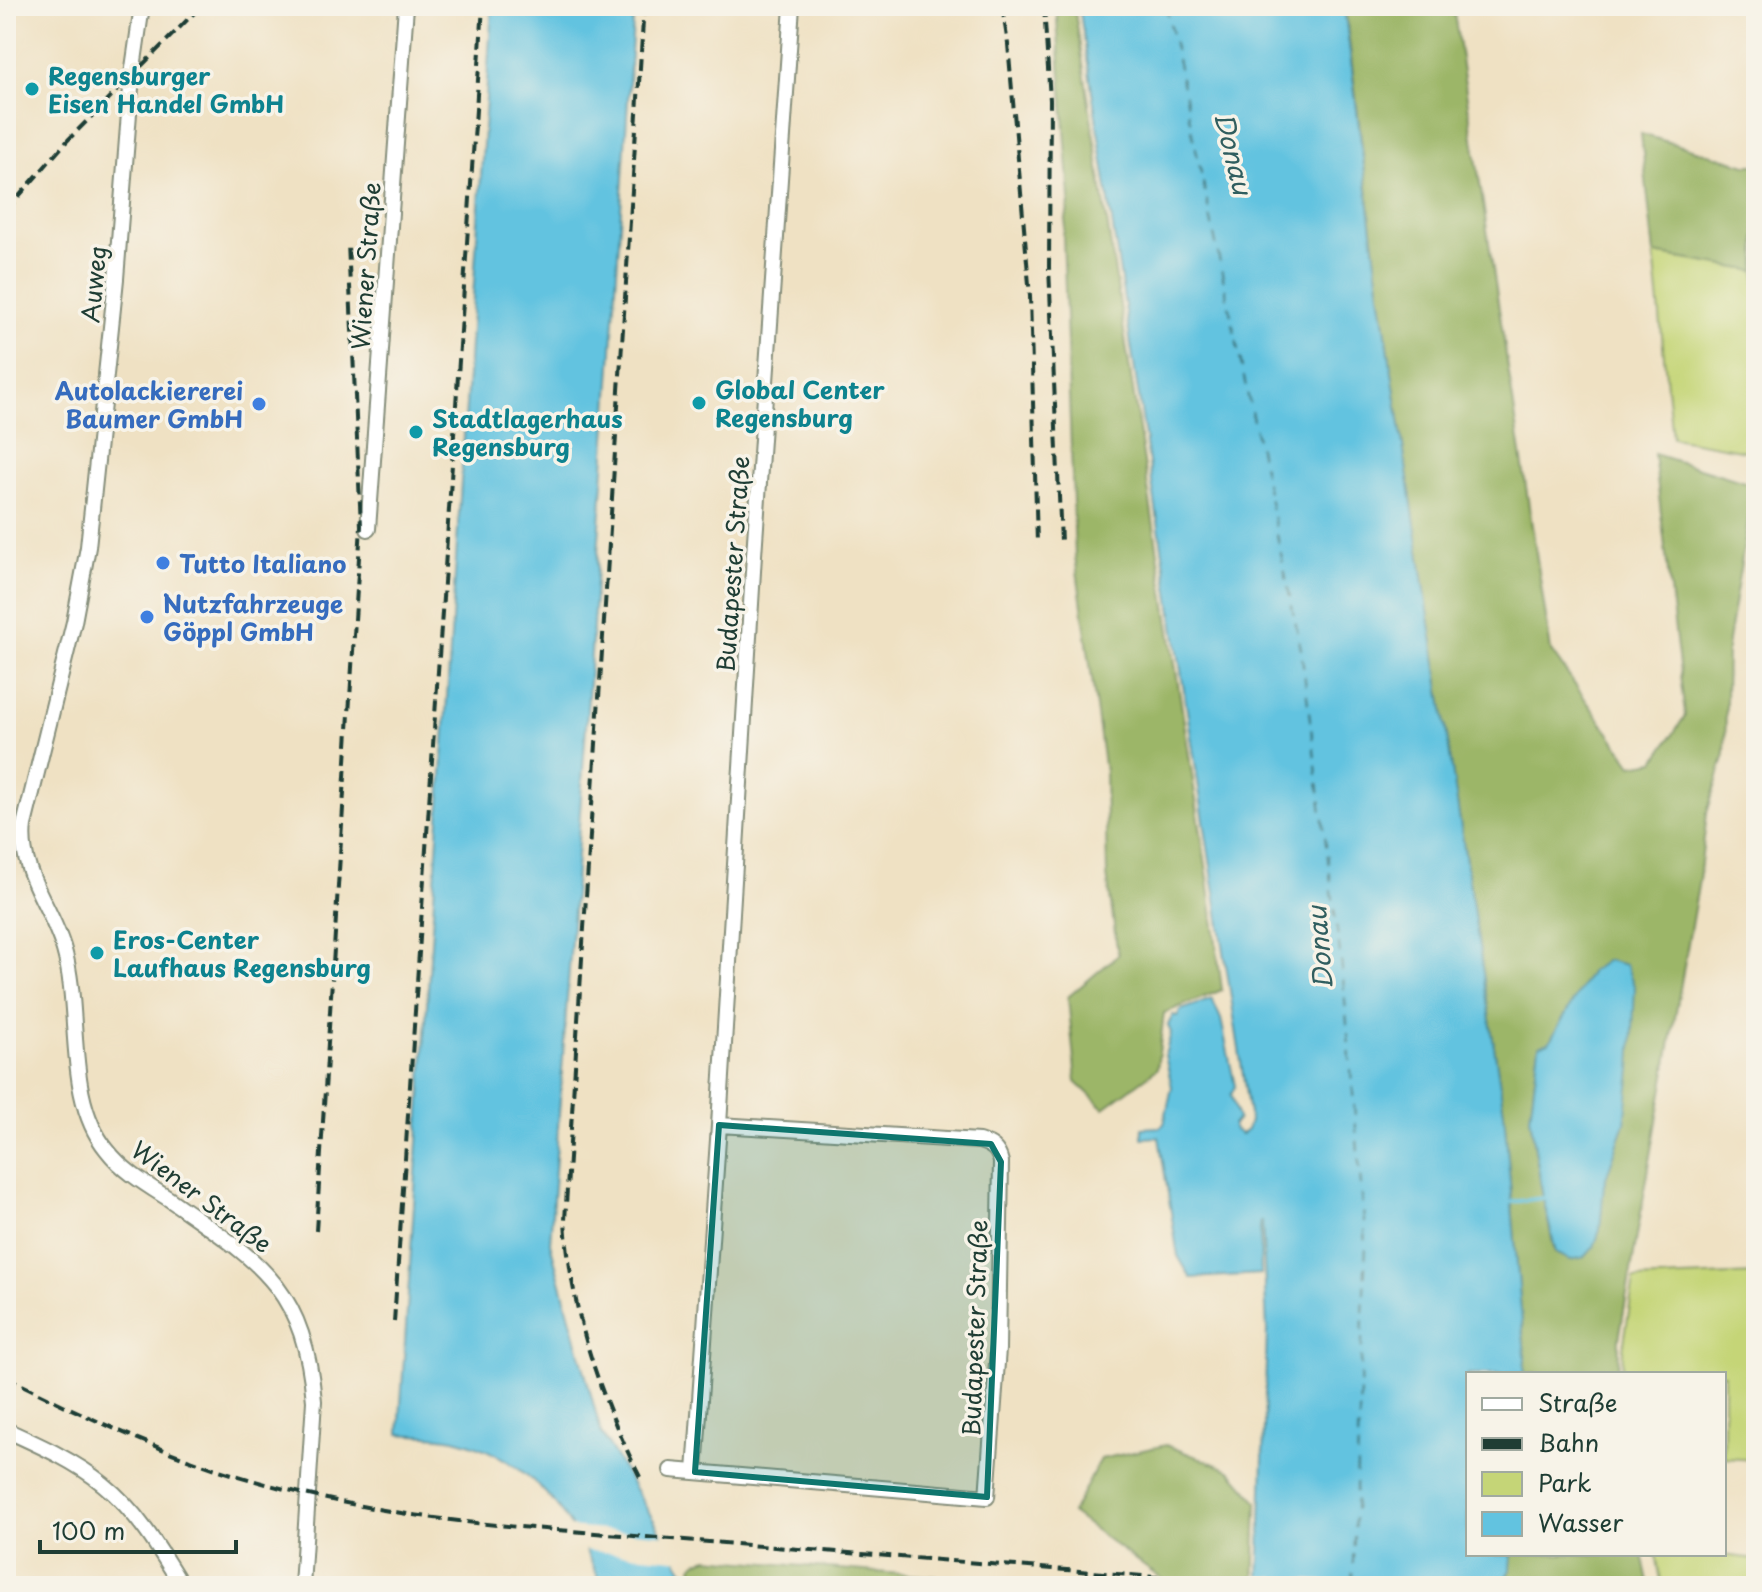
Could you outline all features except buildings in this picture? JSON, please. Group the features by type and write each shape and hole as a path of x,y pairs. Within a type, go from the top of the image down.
{"street":[{"name":"Auweg","path":"85,567 116,279 132,75 142,6"},
{"name":"Wiener Straße","path":"368,529 406,6"},
{"name":"Budapester Straße","path":"695,1472 792,6"},
{"name":"Wiener Straße","path":"85,567 24,825 23,855 51,912 63,946 73,994 82,1097 92,1125 106,1149 127,1171 250,1256 268,1273 299,1324 314,1401 302,1586"},
{"name":"Budapester Straße","path":"671,1470 987,1497 998,1349 999,1152 991,1144 979,1141 719,1125"},
{"path":"6,1430 60,1456 103,1483 146,1530 182,1586"}],"highlighted area":[{"path":"719,1125 991,1144 1001,1162 987,1497 695,1472"}],"green space":[{"path":"1056,6 1074,6 1208,879 1222,990 1164,1013 1157,1069 1104,1108 1076,1082 1068,997 1118,955 1107,875 1105,772 1075,556 1063,235 1070,198"},
{"path":"1345,6 1453,6 1551,651 1632,765 1655,761 1685,716 1654,454 1754,485 1727,647 1725,754 1707,813 1699,880 1619,1339 1618,1372 1524,1372 1504,1112 1379,287","holes":["1549,1043 1625,1123 1602,1194 1598,1232 1591,1249 1585,1257 1555,1253 1530,1117 1539,1046"]},
{"path":"1641,134 1746,165 1756,165 1756,271 1654,254"},
{"path":"1654,254 1756,271 1756,400 1746,451 1672,438"},
{"path":"1756,1274 1756,1460 1726,1458 1726,1372 1622,1372 1634,1279"},
{"path":"1166,1445 1230,1470 1257,1501 1254,1586 1171,1586 1072,1513 1101,1459"},
{"path":"1512,1556 1642,1556 1649,1586 1507,1586"},
{"path":"1656,1556 1726,1556 1756,1559 1756,1586 1662,1586"},
{"path":"707,1558 1008,1583 1009,1586 704,1586 696,1582 692,1567"}],"water":[{"path":"492,6 634,6 550,1243 601,1432 693,1586 602,1586 563,1514 527,1476 506,1460 454,1439 399,1434"},
{"name":"Donau","path":"1079,6 1344,6 1379,287 1504,1112 1524,1372 1466,1372 1466,1556 1512,1556 1511,1570 1501,1586 1259,1586 1267,1330 1262,1221 1261,1274 1191,1278 1178,1256 1159,1137 1142,1138 1142,1128 1164,1124 1172,1087 1165,1055 1171,1033 1168,1025 1173,1015 1177,1016 1181,1010 1212,999 1221,1019 1235,1086 1231,1095 1238,1119 1233,1129 1241,1134 1247,1130 1250,1121"},
{"path":"1607,960 1626,965 1635,988 1625,1123 1604,1184 1600,1230 1594,1247 1585,1257 1570,1260 1556,1253 1543,1198 1530,1117 1539,1046 1549,1042 1591,971"}],"pier":[{"path":"567,1527 668,1535 683,1560 582,1550"},
{"path":"1256,1576 1391,1586 1255,1586"}],"waterway":[{"path":"1512,1202 1543,1198"}],"ferry route":[{"path":"1166,6 1301,649 1343,977 1366,1244 1352,1586"}],"railway":[{"path":"6,211 68,140 201,6"},
{"path":"394,1322 483,6"},
{"path":"640,1477 612,1416 589,1352 573,1287 565,1220 644,6"},
{"path":"1002,6 1030,296 1037,543"},
{"path":"1044,6 1050,100 1049,267 1061,542"},
{"path":"316,1231 361,526 348,243"},
{"path":"6,1377 97,1421 190,1460 311,1496 394,1512 519,1527 1270,1586"}],"place":[{"name":"Regensburger Eisen Handel GmbH","path":"32,89"},
{"name":"Global Center Regensburg","path":"699,403"},
{"name":"Autolackiererei Baumer GmbH","path":"259,404"},
{"name":"Stadtlagerhaus Regensburg","path":"416,432"},
{"name":"Tutto Italiano","path":"163,563"},
{"name":"Nutzfahrzeuge Göppl GmbH","path":"147,617"},
{"name":"Eros-Center Laufhaus Regensburg","path":"97,953"}]}
